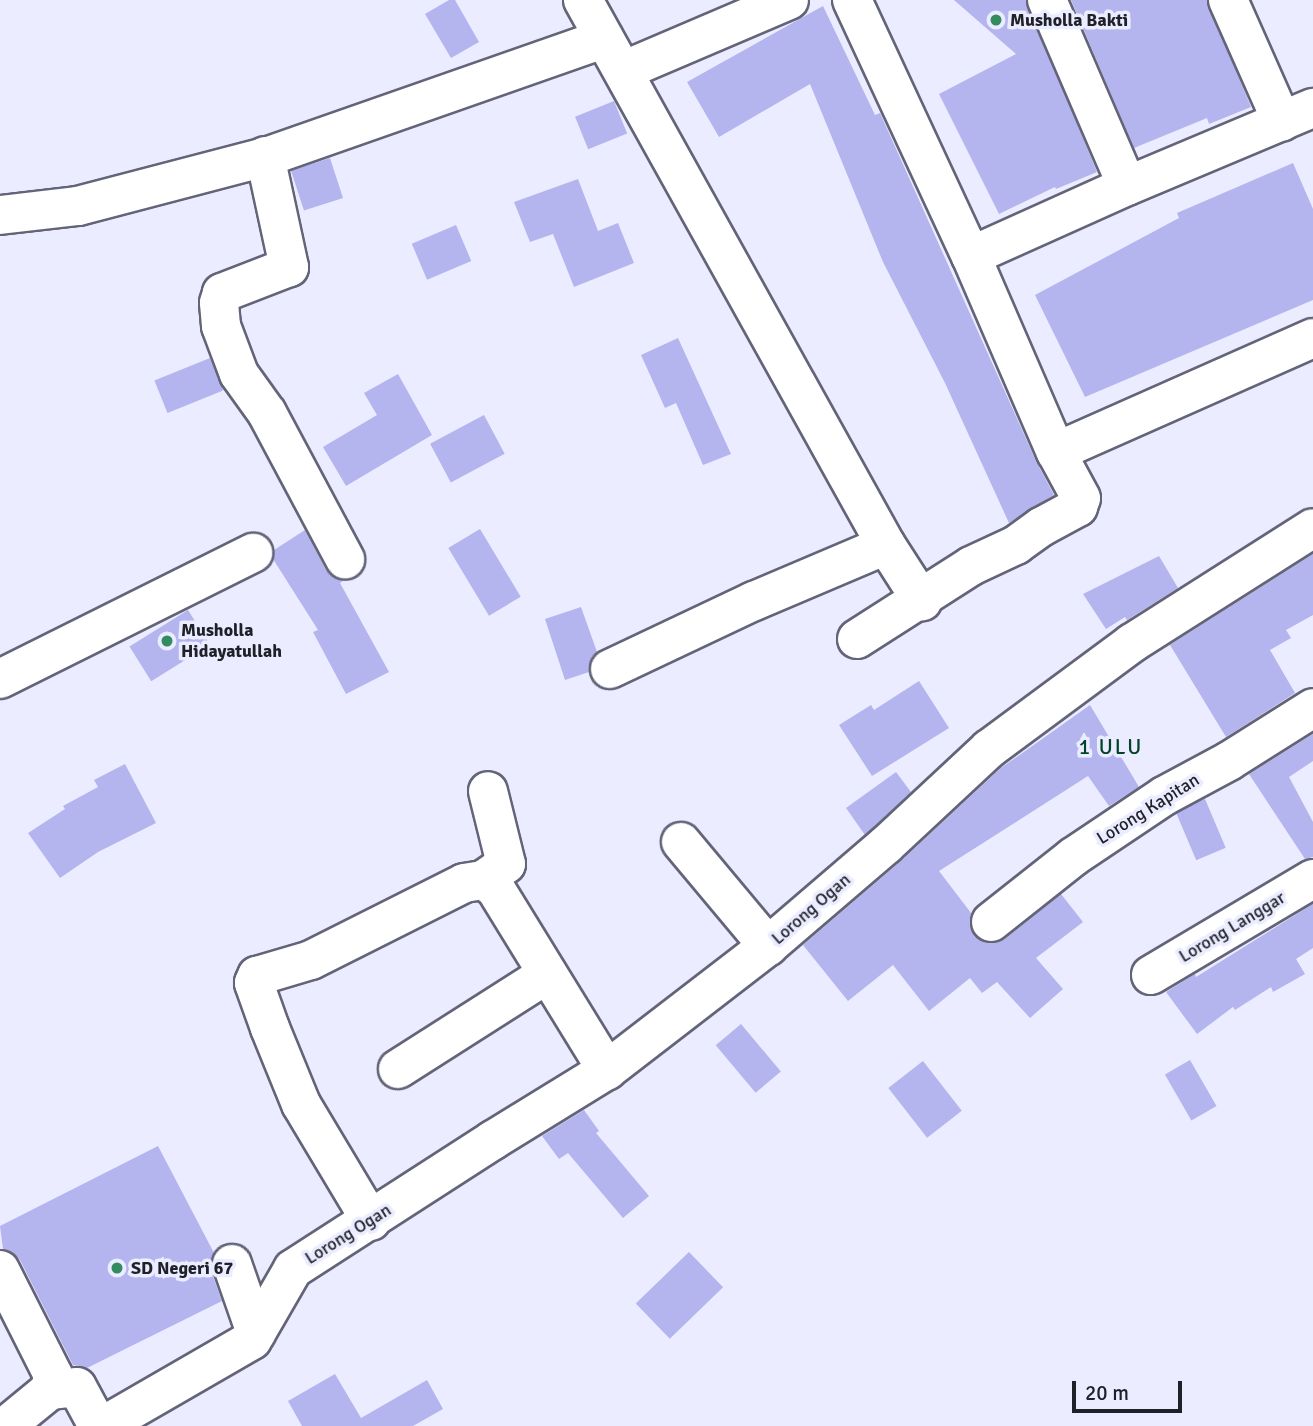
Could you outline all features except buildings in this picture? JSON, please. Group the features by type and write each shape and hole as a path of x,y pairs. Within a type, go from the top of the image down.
{"street":[{"path":"583,0 886,545 922,601"},
{"path":"639,65 789,0"},
{"path":"852,0 971,256 1056,453 1078,490 1081,505 1021,543 971,566 922,601 857,639"},
{"path":"1047,0 1127,186"},
{"path":"971,256 1127,186 1297,115 1228,0"},
{"path":"0,215 78,206 181,181 265,156 604,39"},
{"path":"265,156 289,268 222,293 219,303 221,326 239,373 267,413 345,559"},
{"path":"1056,453 1313,338"},
{"name":"Lorong Ogan","path":"256,1333 293,1269 607,1070 768,946 989,749 1132,643 1313,528"},
{"path":"610,669 754,601 886,545"},
{"path":"0,679 253,553"},
{"name":"Lorong Kapitan","path":"991,922 1073,858 1164,796 1229,761 1313,708"},
{"path":"371,1221 301,1104 270,1028 255,980 257,976 311,960 464,883 483,880 506,864 488,791"},
{"path":"681,842 768,946"},
{"name":"Lorong Langgar","path":"1151,975 1313,879"},
{"path":"483,880 495,888 607,1070"},
{"path":"398,1069 547,974"},
{"path":"6,1426 50,1390 77,1387 101,1426 252,1340 256,1333 232,1264"},
{"path":"0,1270 53,1375 50,1390"}],"place":[{"name":"Musholla Bakti","path":"996,20"},
{"name":"Musholla Hidayatullah","path":"167,641"},
{"name":"SD Negeri 67","path":"117,1268"}],"district":[{"name":"1 ULU","path":"1111,747"}]}
